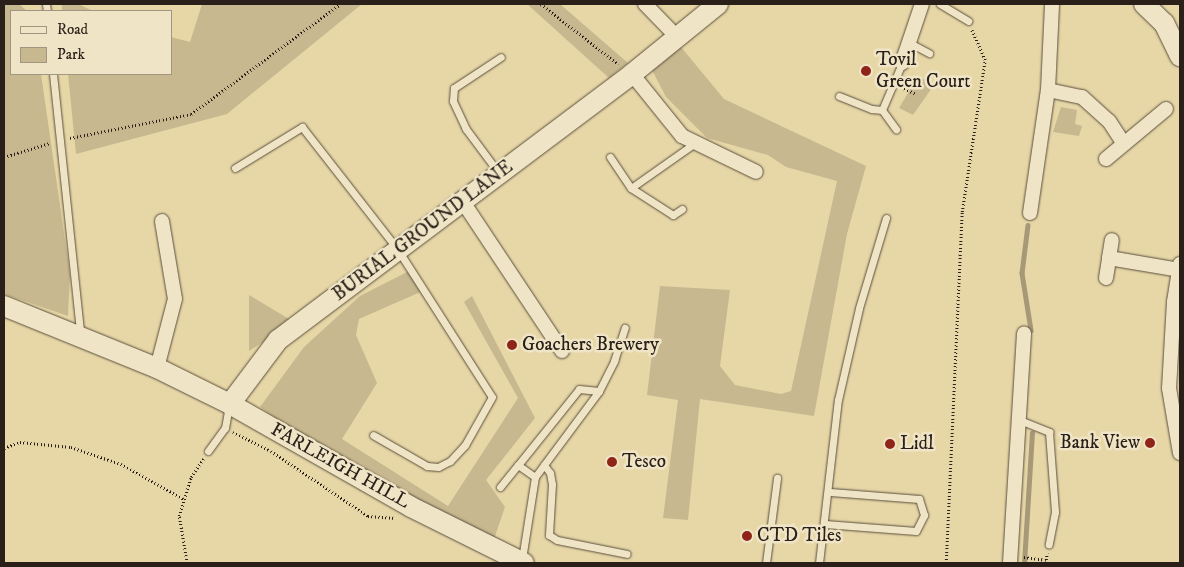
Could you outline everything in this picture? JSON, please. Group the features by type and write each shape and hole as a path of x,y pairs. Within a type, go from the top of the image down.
{"street":[{"path":"645,4 678,38"},
{"name":"BURIAL GROUND LANE","path":"230,404 278,340 632,74 718,4"},
{"path":"902,63 922,4"},
{"path":"1030,212 1048,90 1052,4"},
{"path":"1144,4 1164,22 1180,56"},
{"path":"632,74 682,136 756,172"},
{"path":"1048,90 1082,97 1110,121 1124,144"},
{"path":"1106,159 1166,109"},
{"path":"463,202 562,352"},
{"path":"157,368 175,299 162,221"},
{"path":"1106,278 1112,240"},
{"path":"1109,258 1180,267 1176,331 1169,388 1180,453"},
{"name":"FARLEIGH HILL","path":"4,306 157,368 230,404 411,507 523,563"},
{"path":"1010,563 1017,419 1024,333"}],"lane":[{"path":"940,4 968,21"},
{"path":"908,42 928,53"},
{"path":"500,174 466,129 453,101 454,88 501,57"},
{"path":"882,110 902,63"},
{"path":"53,75 80,336"},
{"path":"839,96 872,109 882,110 896,129"},
{"path":"235,168 302,127 398,250 492,397 465,445 450,461 438,468 427,466 373,435"},
{"path":"631,188 695,143"},
{"path":"610,157 631,188 673,215 682,209"},
{"path":"820,563 830,492 838,400 859,308 886,218"},
{"path":"523,563 535,477 598,391 614,361 625,328"},
{"path":"500,486 579,389 598,391"},
{"path":"208,451 225,428 230,404"},
{"path":"1017,419 1049,432 1055,512 1049,544"},
{"path":"518,465 535,477"},
{"path":"544,465 550,473 552,484 549,535 557,540 627,554"},
{"path":"766,563 777,478"},
{"path":"825,524 916,531 924,515 919,499 830,492"}],"path":[{"path":"4,157 60,140 191,114 340,4"},
{"path":"541,4 632,74"},
{"path":"946,563 962,212 986,60 968,21"},
{"path":"893,84 916,94"},
{"path":"225,428 271,451 368,516 405,519"},
{"path":"4,448 20,442 71,448 121,464 184,499"},
{"path":"186,563 179,516 191,477 208,451"},
{"path":"1028,557 1046,560 1049,544"}],"green space":[{"path":"4,4 19,4 26,10 10,10 10,75 41,75 70,274 68,316 4,294"},
{"path":"62,4 78,4 91,10 62,10"},
{"path":"202,4 362,4 227,114 76,154 68,75 172,75 172,37 190,42"},
{"path":"527,4 560,4 628,63 609,78"},
{"path":"681,47 724,99 866,166 847,234 814,416 700,399 688,520 663,518 678,400 647,395 660,286 730,290 720,366 735,385 781,394 791,391 837,181 786,167 768,155 707,138 666,97 652,70"},
{"path":"918,76 934,85 913,115 899,108"},
{"path":"1061,107 1077,110 1075,124 1082,126 1079,136 1053,132"},
{"path":"411,270 425,290 359,319 356,335 377,383 342,439 448,506 518,398 464,302 472,296 535,418 486,480 505,507 494,539 342,463 260,407 304,347 360,296"},
{"path":"249,295 294,322 249,351"}],"waterway":[{"path":"1028,225 1022,273 1031,330"},
{"path":"1024,563 1032,433"}],"place":[{"name":"Tovil Green Court","path":"866,71"},
{"name":"Goachers Brewery","path":"512,345"},
{"name":"Bank View","path":"1150,443"},
{"name":"Lidl","path":"890,444"},
{"name":"Tesco","path":"612,462"},
{"name":"CTD Tiles","path":"747,536"}]}
